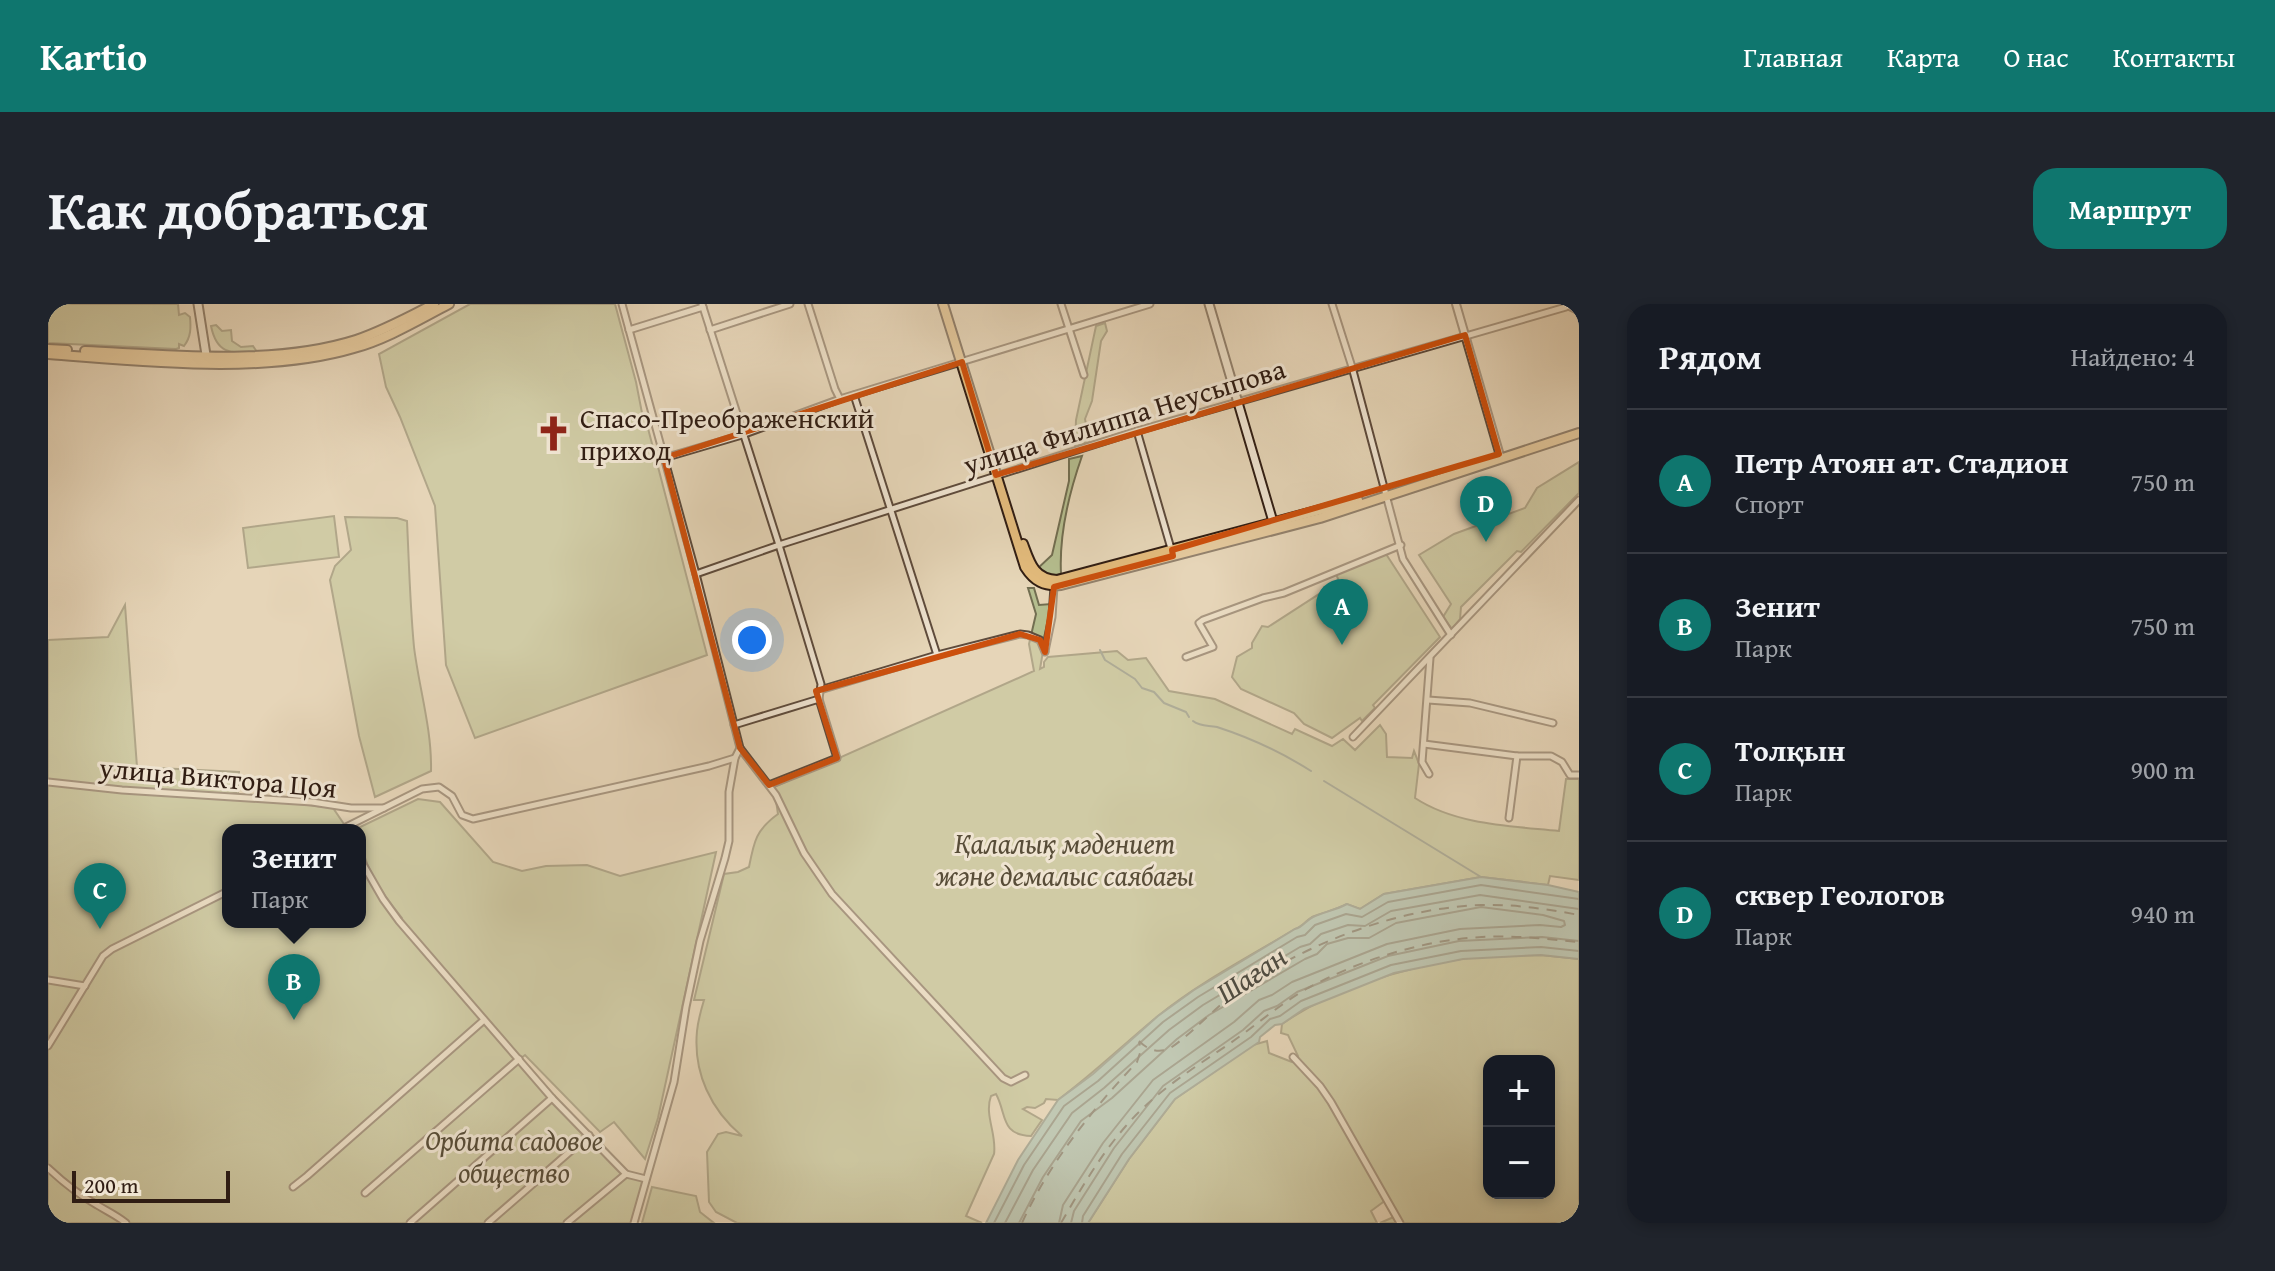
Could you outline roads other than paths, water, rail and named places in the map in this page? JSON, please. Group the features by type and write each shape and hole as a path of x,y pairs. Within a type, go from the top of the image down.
{"main road":[{"path":"198,304 206,359"},
{"path":"206,359 335,345 373,334 434,304"},
{"path":"48,352 290,361 339,352 381,338 449,304"},
{"path":"946,304 998,475 1039,583 1054,586 1274,526 1386,494 1579,431"},
{"path":"1209,304 1274,526"},
{"path":"1036,577 1057,580 1172,553"}],"street":[{"path":"622,304 740,748 769,785 804,853 832,894 1003,1078 1011,1082 1025,1075"},
{"path":"710,330 790,304"},
{"path":"808,304 840,399"},
{"path":"1061,304 1084,375"},
{"path":"664,458 742,435 840,399 1150,304"},
{"path":"1332,304 1403,559 1451,635"},
{"path":"1456,304 1500,456"},
{"path":"1566,305 1579,311"},
{"name":"улица Филиппа Неусыпова","path":"696,574 1137,431 1566,305"},
{"path":"629,330 702,306 779,545 821,684 819,699 837,758 769,785"},
{"path":"854,395 937,655"},
{"path":"1137,431 1172,553"},
{"path":"1353,737 1579,500"},
{"path":"1186,657 1213,647 1199,623 1203,620 1284,593 1401,545"},
{"path":"820,690 1020,634 1040,640 1045,652 1054,586"},
{"path":"1429,774 1422,762 1430,657"},
{"path":"734,725 819,699"},
{"path":"1428,700 1470,703 1553,723"},
{"path":"1424,744 1517,756 1551,756 1562,762 1570,775 1579,775"},
{"path":"634,1223 674,1082 700,941 729,841 729,792 735,758 740,748"},
{"path":"1509,818 1517,756"},
{"path":"355,824 422,789 439,787 452,796 462,815 473,819 735,758"},
{"name":"улица Виктора Цоя","path":"48,782 312,802 351,808 385,808"},
{"path":"366,869 399,921 552,1098 626,1174 646,1179"},
{"path":"48,1046 103,956 222,894"},
{"path":"48,980 85,986"},
{"path":"293,1187 484,1020"},
{"path":"1293,1057 1331,1102 1400,1223"},
{"path":"365,1193 519,1059"},
{"path":"410,1223 552,1098"},
{"path":"488,1223 589,1135"},
{"path":"48,1168 76,1192 126,1223"},
{"path":"567,1223 626,1174"}],"water":[{"name":"Шаған","path":"1481,877 1579,892 1579,959 1541,955 1463,959 1394,973 1304,1009 1282,1024 1275,1025 1260,1037 1259,1042 1175,1099 1129,1159 1088,1223 986,1223 1018,1160 1058,1100 1093,1074 1158,1016 1194,990 1317,915 1347,904 1360,909 1384,894"}],"waterway":[{"path":"1100,650 1105,660 1135,679 1142,688 1154,692 1164,703 1186,712 1189,717"},
{"path":"1193,721 1254,741 1311,771"},
{"path":"1324,781 1481,877"}],"place":[{"name":"Спасо-Преображенский приход","path":"554,433"},
{"name":"сквер Геологов","path":"1486,542"},
{"name":"Петр Атоян ат. Стадион","path":"1342,645"},
{"name":"Толқын","path":"100,929"},
{"name":"Зенит","path":"294,1020"}],"park label":[{"name":"Қалалық мәдениет және демалыс саябағы","path":"1065,858"},
{"name":"Орбита садовое общество","path":"514,1155"}]}
